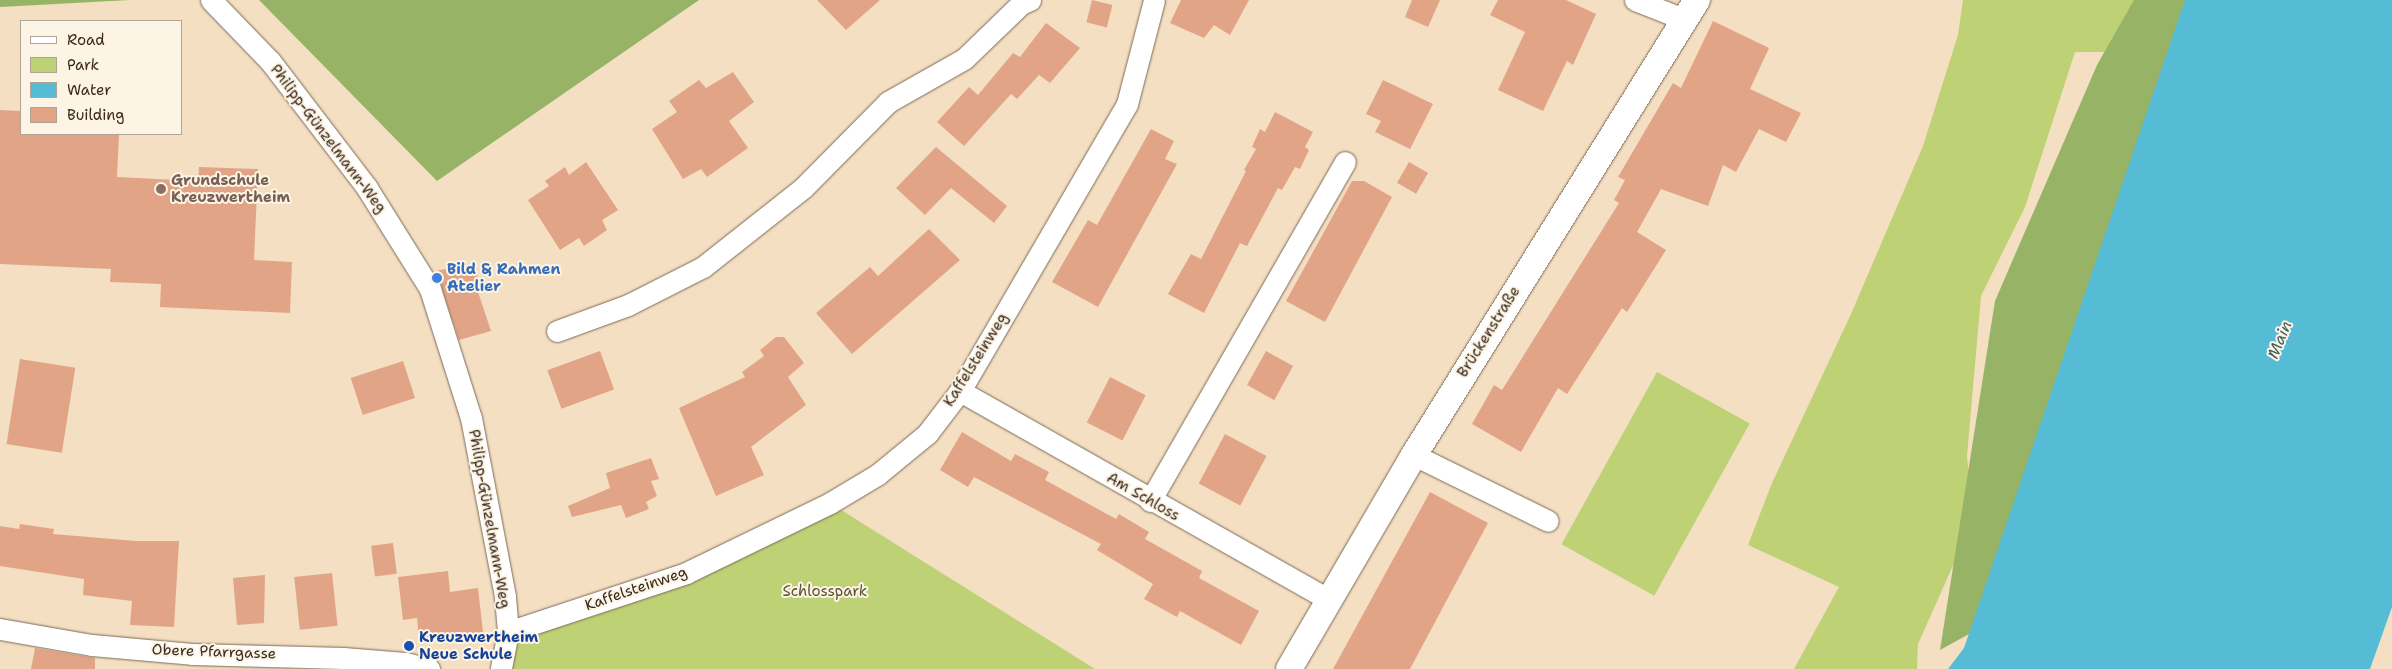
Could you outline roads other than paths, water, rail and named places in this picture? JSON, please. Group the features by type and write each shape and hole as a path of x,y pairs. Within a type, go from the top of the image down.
{"street":[{"name":"Philipp-Günzelmann-Weg","path":"211,0 270,61 367,188 430,289 471,418 505,597 508,632 501,669"},
{"path":"557,331 628,305 703,268 803,188 888,102 964,59 1021,4 1030,0"},
{"name":"Kaffelsteinweg","path":"508,632 686,573 830,502 877,475 927,434 960,391 1127,104 1154,0"},
{"path":"1634,0 1691,10"},
{"name":"Brückenstraße","path":"1289,669 1414,454 1691,10"},
{"path":"1150,501 1346,162"},
{"name":"Am Schloss","path":"960,391 1150,501 1328,599"},
{"path":"1414,454 1548,521"},
{"name":"Obere Pfarrgasse","path":"0,629 92,645 192,654 343,658 405,663 428,669"}],"water":[{"name":"Main","path":"2185,0 2392,0 2392,607 2370,669 1948,669 1964,648"}],"place":[{"name":"Grundschule Kreuzwertheim","path":"161,189"},
{"name":"Bild & Rahmen Atelier","path":"437,278"},
{"name":"Kreuzwertheim Neue Schule","path":"409,646"}],"park label":[{"name":"Schlosspark","path":"825,592"}]}
